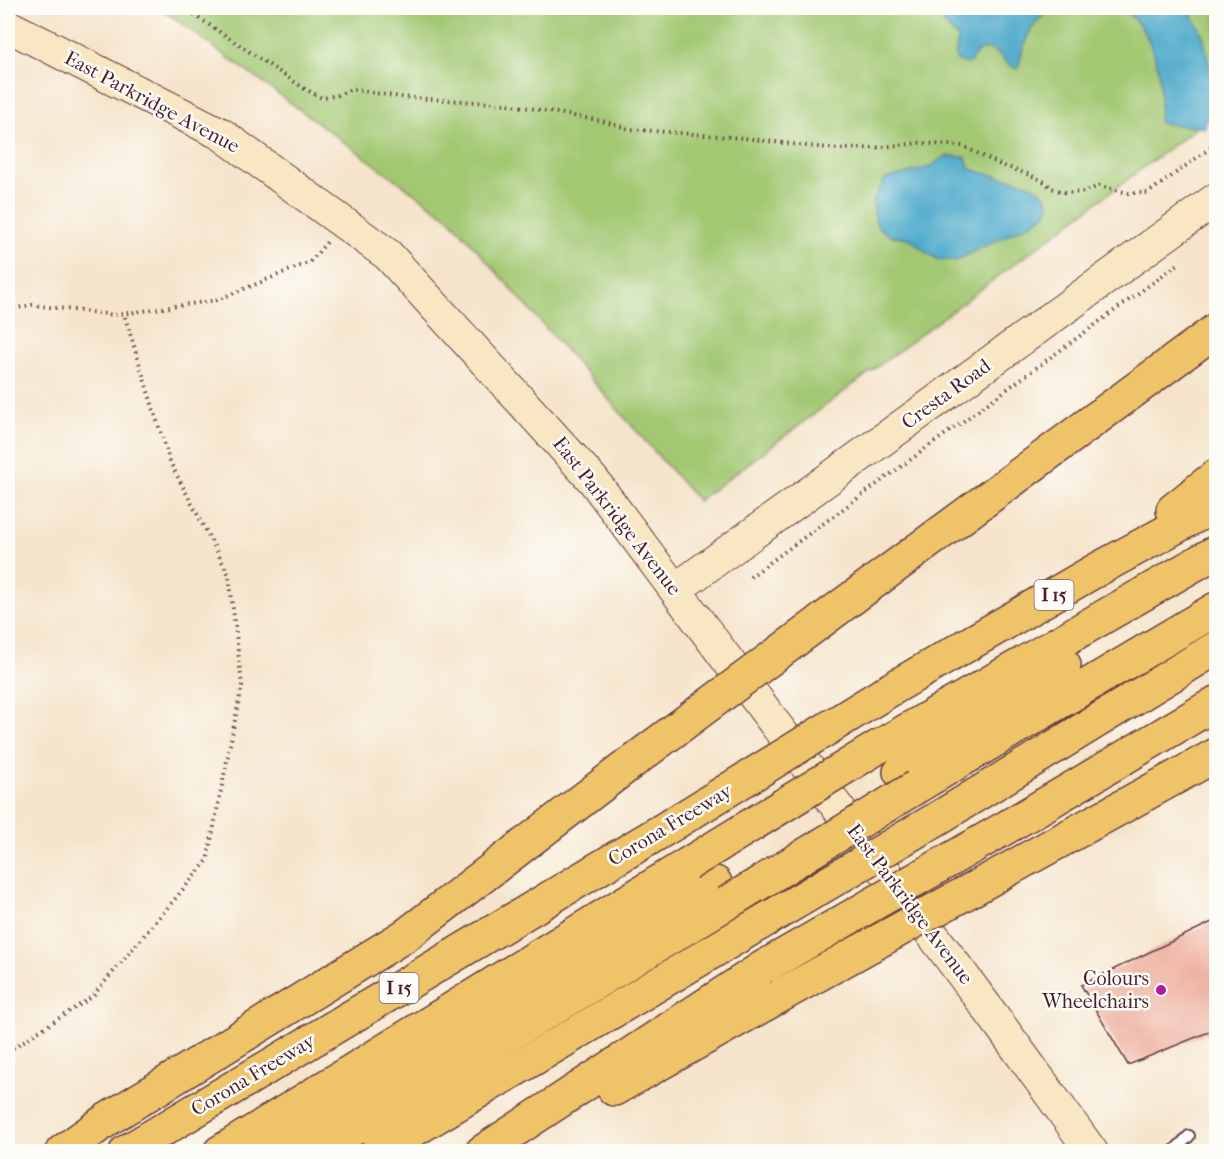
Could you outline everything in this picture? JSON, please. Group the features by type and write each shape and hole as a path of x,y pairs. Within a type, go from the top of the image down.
{"highway":[{"path":"62,1152 108,1119 406,935 636,759 1216,330"},
{"path":"1091,573 1216,476"},
{"name":"Corona Freeway","path":"126,1152 673,824 893,688 1091,573 1216,505"},
{"path":"220,1152 878,747 1216,552"},
{"path":"908,779 1045,676 1216,578"},
{"path":"315,1152 721,893 908,779 1216,609"},
{"path":"377,1152 940,817 1216,648"},
{"path":"482,1152 762,968 1216,703"},
{"path":"503,1152 783,994 1216,755"},
{"path":"263,1152 721,893"}],"main road":[{"name":"East Parkridge Avenue","path":"8,26 221,134 388,255 593,480 998,1021 1092,1152"},
{"name":"Cresta Road","path":"676,590 1216,199"}],"lane":[{"path":"1173,1152 1189,1136"}],"path":[{"path":"184,8 322,98 338,95 351,89 399,97 507,104 602,121 629,129 840,149 871,148 904,143 963,146 1067,193 1083,192 1099,186 1128,194 1148,193 1216,144"},
{"path":"8,310 32,305 115,315 217,300 310,262 343,222"},
{"path":"750,577 1188,257"},
{"path":"8,1051 92,997 207,861 242,685 228,575 170,462 124,314"}],"green space":[{"path":"160,8 1216,8 1216,113 698,501 450,219"}],"water":[{"path":"941,8 1054,8 1038,20 1028,34 1018,69 1008,64 997,53 986,49 978,51 969,64 957,61 955,57 958,38 944,24"},
{"path":"1120,8 1188,8 1203,35 1211,74 1210,102 1205,128 1159,123 1159,79 1154,55 1138,23"},
{"path":"945,156 966,157 969,168 1028,184 1046,196 1050,207 1043,216 1032,223 955,261 937,259 910,239 891,236 878,227 873,201 885,179 930,167"}],"building":[{"path":"1216,920 1216,1029 1128,1065 1081,985"}],"place":[{"name":"Colours Wheelchairs","path":"1161,990"}]}
